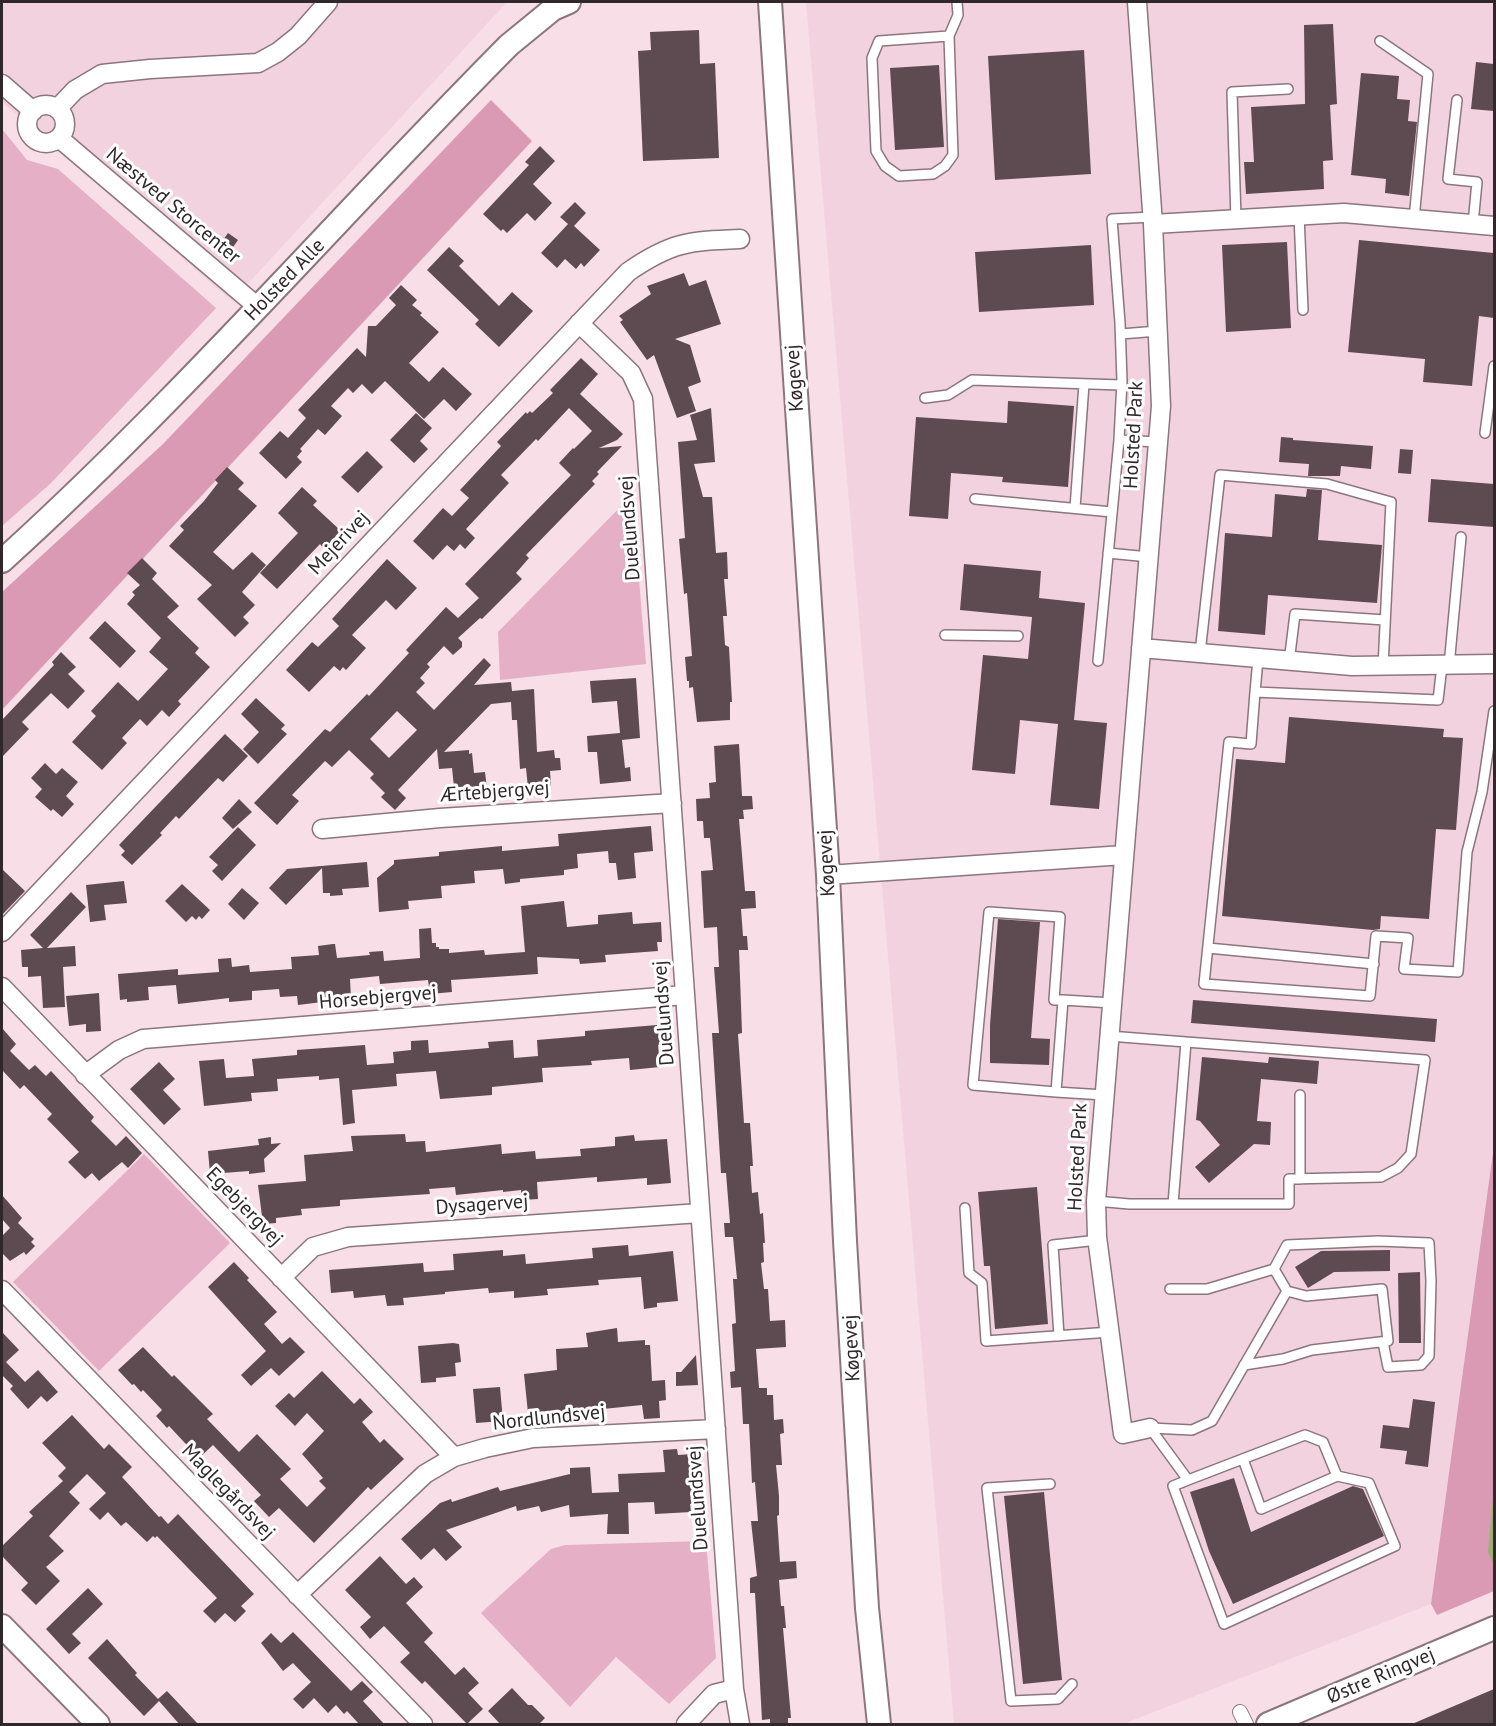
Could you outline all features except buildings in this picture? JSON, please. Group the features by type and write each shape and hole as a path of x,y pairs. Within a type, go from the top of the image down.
{"street":[{"path":"57,109 75,90 102,74 258,63 278,52 298,36 328,2"},
{"name":"Køgevej","path":"770,2 828,875 867,1608 879,1725"},
{"name":"Holsted Park","path":"1137,2 1153,220 1161,406 1096,1201 1098,1240 1123,1434 1150,1428"},
{"name":"Holsted Alle","path":"2,561 155,416 493,61 557,4"},
{"path":"2,84 33,111"},
{"path":"45,105 57,109 64,117 65,129 59,138 47,144 41,143 31,135 27,122 33,111 45,105"},
{"name":"Næstved Storcenter","path":"59,138 259,308"},
{"path":"1153,220 1236,219 1344,213 1494,226"},
{"name":"Mejerivej","path":"2,932 628,272 661,250 690,241 740,239"},
{"name":"Duelundsvej","path":"579,322 631,373 643,399 734,1689 740,1725"},
{"path":"1141,648 1289,662 1383,667 1494,664"},
{"name":"Ærtebjergvej","path":"322,828 672,802"},
{"path":"828,875 1124,855"},
{"name":"Egebjergvej","path":"2,987 454,1457"},
{"name":"Horsebjergvej","path":"86,1075 119,1050 143,1039 685,995"},
{"name":"Dysagervej","path":"281,1278 313,1247 348,1238 700,1213"},
{"name":"Maglegårdsvej","path":"2,1290 423,1725"},
{"name":"Nordlundsvej","path":"297,1595 425,1474 454,1457 533,1438 716,1428"},
{"path":"2,1626 98,1725"},
{"name":"Østre Ringvej","path":"1268,1725 1494,1628"},
{"path":"686,1725 714,1694 734,1689"}],"lane":[{"path":"949,36 879,41 872,58 876,151 885,166 899,176 933,174 945,166 953,155 949,36 958,15 957,2"},
{"path":"1380,41 1428,74 1414,219"},
{"path":"1236,219 1232,92 1288,89"},
{"path":"1456,100 1448,179 1477,182 1473,224"},
{"path":"1299,215 1303,310"},
{"path":"1100,219 1153,220"},
{"path":"1098,662 1119,440 1121,385 1121,333 1112,219"},
{"path":"1121,333 1158,331"},
{"path":"1485,433 1494,366"},
{"path":"925,398 948,395 972,380 1121,385"},
{"path":"1075,508 1084,384"},
{"path":"1119,440 1158,442"},
{"path":"1200,654 1220,475 1327,484 1391,502 1383,667"},
{"path":"975,499 1112,512"},
{"path":"1255,692 1438,700 1446,666 1461,537"},
{"path":"1108,553 1149,557"},
{"path":"1289,662 1295,614 1385,620"},
{"path":"945,635 1018,636"},
{"path":"1258,659 1251,744 1229,742 1204,984 1370,996 1376,936 1408,938 1404,969 1458,972 1467,852 1482,792 1494,711"},
{"path":"1104,1095 973,1085 989,912 1060,917 1054,1000 1112,1004"},
{"path":"1209,948 1374,964"},
{"path":"1056,1092 1063,1000"},
{"path":"1096,1201 1129,1204 1289,1204 1289,1179 1381,1177 1398,1168 1411,1154 1425,1060 1109,1036"},
{"path":"1173,1204 1186,1042"},
{"path":"1300,1095 1300,1179"},
{"path":"965,1208 969,1273 982,1283 986,1341 1110,1332"},
{"path":"1059,1336 1053,1245 1098,1240"},
{"path":"1170,1289 1207,1289 1274,1269 1287,1245 1378,1241 1429,1243 1430,1356 1421,1365 1388,1367 1383,1342"},
{"path":"1244,1365 1283,1359 1312,1350 1388,1341 1382,1289 1329,1292 1306,1296 1287,1290 1274,1269"},
{"path":"1150,1428 1192,1430 1212,1420 1287,1290"},
{"path":"1150,1428 1188,1480"},
{"path":"1243,1459 1261,1509 1337,1476 1369,1483 1395,1546 1224,1624 1173,1486 1305,1435 1323,1442 1337,1476"},
{"path":"1050,1484 987,1488 1011,1701 1058,1699 1072,1684"}],"shaded area":[{"path":"2,2 507,2 232,301 2,102"},
{"path":"806,2 1494,2 1494,1145 1431,1604 1123,1724 954,1724"},
{"path":"491,100 532,141 2,710 2,592 163,444"},
{"path":"2,129 27,160 58,169 216,308 50,484 2,526"},
{"path":"632,495 646,664 500,680 498,632"},
{"path":"1494,1145 1494,1591 1437,1615 1431,1604"},
{"path":"144,1154 230,1243 99,1371 13,1282"},
{"path":"1494,1488 1494,1565 1488,1552"},
{"path":"706,1541 716,1658 669,1704 616,1657 570,1707 481,1613 551,1549 565,1545"}]}
